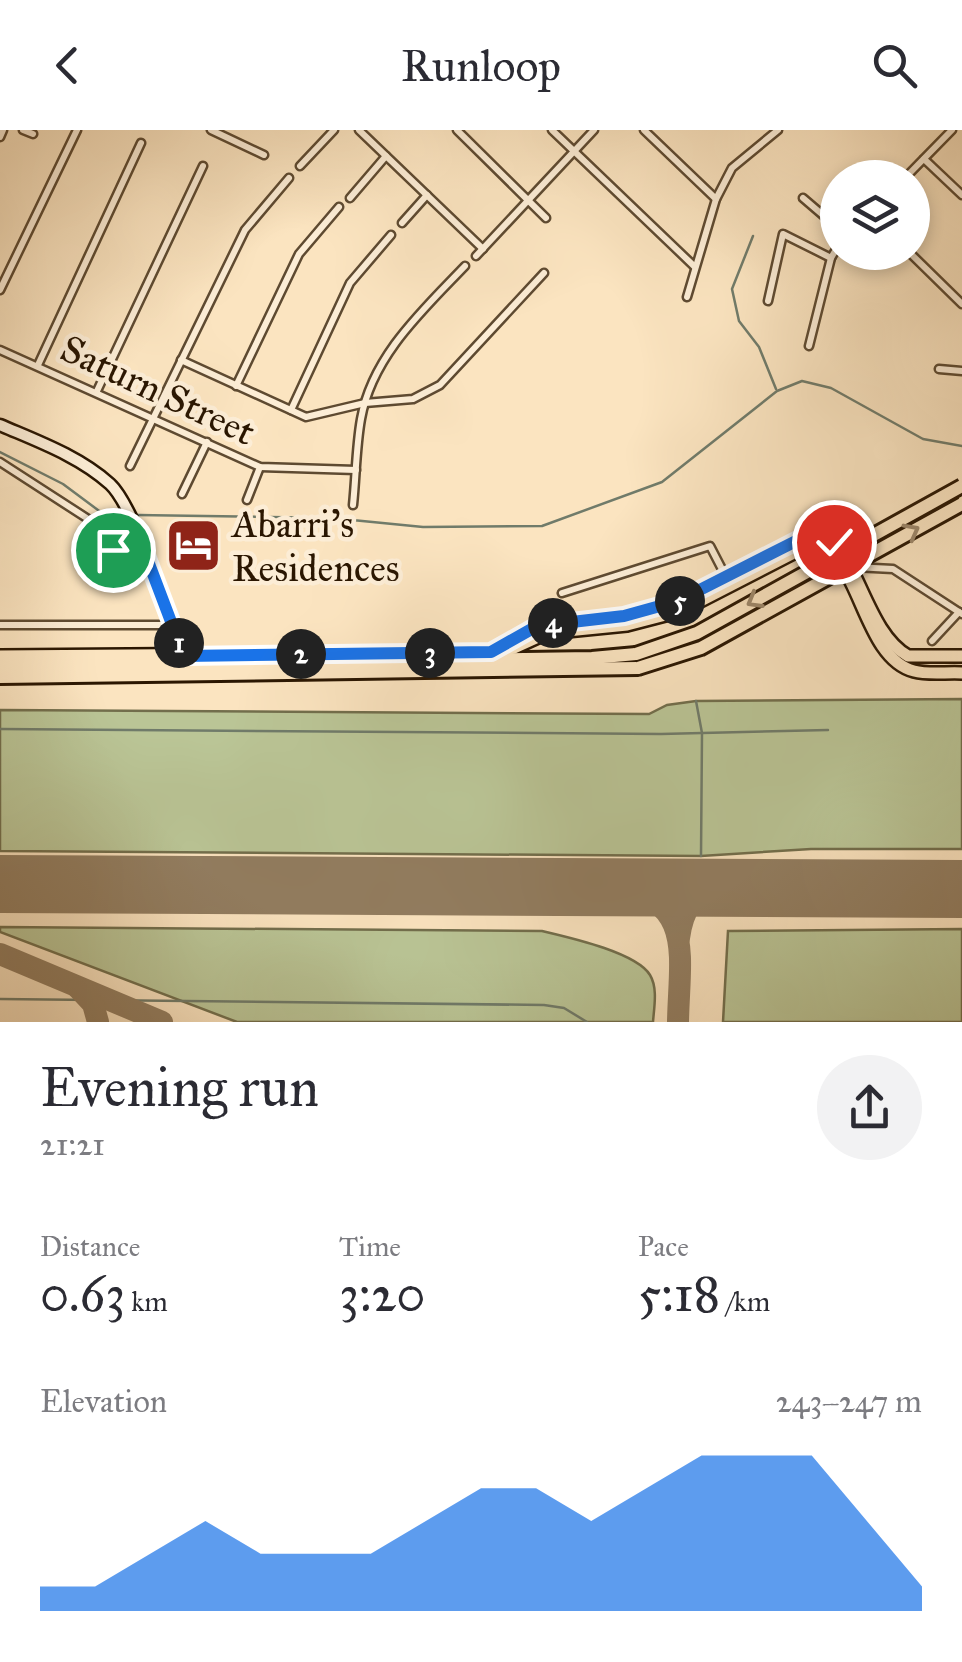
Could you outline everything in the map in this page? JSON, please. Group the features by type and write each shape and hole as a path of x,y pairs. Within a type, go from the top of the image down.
{"highway":[{"path":"0,667 592,658 637,661 696,633 962,486"},
{"path":"0,676 637,661 701,648 962,504"}],"main road":[{"path":"0,425 72,458 112,485 145,553 184,656"},
{"path":"491,652 537,626 644,612 678,601 812,534 834,542 852,567 881,626 901,652 908,656 962,656"},
{"path":"0,656 491,652 514,648 547,634 627,625 681,611 814,543 825,546 840,565 875,633 897,661 916,672 962,672"}],"street":[{"path":"0,137 3,130"},
{"path":"22,130 34,134"},
{"path":"0,290 77,130"},
{"path":"211,130 264,155"},
{"path":"300,166 334,130"},
{"path":"360,130 482,249"},
{"path":"457,130 546,218"},
{"path":"552,130 695,268"},
{"path":"476,256 594,130"},
{"path":"644,130 716,199"},
{"path":"688,297 716,199 739,160 778,130"},
{"path":"952,130 924,159 962,195"},
{"path":"38,365 141,143"},
{"path":"350,198 386,156"},
{"path":"97,391 203,166"},
{"path":"130,466 245,230 289,178"},
{"path":"402,223 427,195"},
{"path":"803,198 820,213"},
{"path":"236,386 298,254 339,207"},
{"path":"768,301 784,233 820,252"},
{"path":"290,410 350,283 391,235"},
{"path":"353,504 365,403 403,331 465,266"},
{"path":"809,346 828,270"},
{"path":"927,270 962,304"},
{"path":"181,360 290,410 317,418 365,403 413,398 430,392 544,273"},
{"name":"Saturn Street","path":"0,350 260,467 356,470"},
{"path":"939,368 962,372"},
{"path":"182,494 207,442"},
{"path":"0,462 102,528 114,551 145,553"},
{"path":"246,500 260,467"},
{"path":"562,593 710,546 726,578"},
{"path":"852,567 893,570 960,613 932,641"},
{"path":"0,625 172,625"}],"green space":[{"path":"962,699 962,849 811,849 701,856 0,851 0,710 649,714 667,705 696,701"},
{"path":"0,927 542,931 600,947 642,967 654,986 653,1022 237,1022 0,932"},
{"path":"962,929 962,1022 723,1022 728,931"}],"waterway":[{"path":"753,236 732,289 739,321 759,347 776,389"},
{"path":"137,515 332,518 423,527 542,526 662,482 777,391 802,381 831,388 923,439 962,446"},
{"path":"0,452 63,484 110,519 124,517"},
{"path":"696,701 702,733 701,856"},
{"path":"0,729 661,734 828,730"},
{"path":"0,999 544,1005 564,1008 587,1022"}],"taxiway":[{"path":"614,887 659,904 671,918 680,954 678,1022"},
{"path":"679,938 691,904 704,894 723,888"},
{"path":"0,954 162,1022"},
{"path":"78,988 93,1004 98,1022"}],"runway":[{"path":"0,884 962,889"}],"place":[{"name":"Abarri's Residences","path":"193,546"}],"route":[{"path":"113,550 145,553 184,656 491,652 537,626 624,616 678,601 812,534 834,542"}]}
